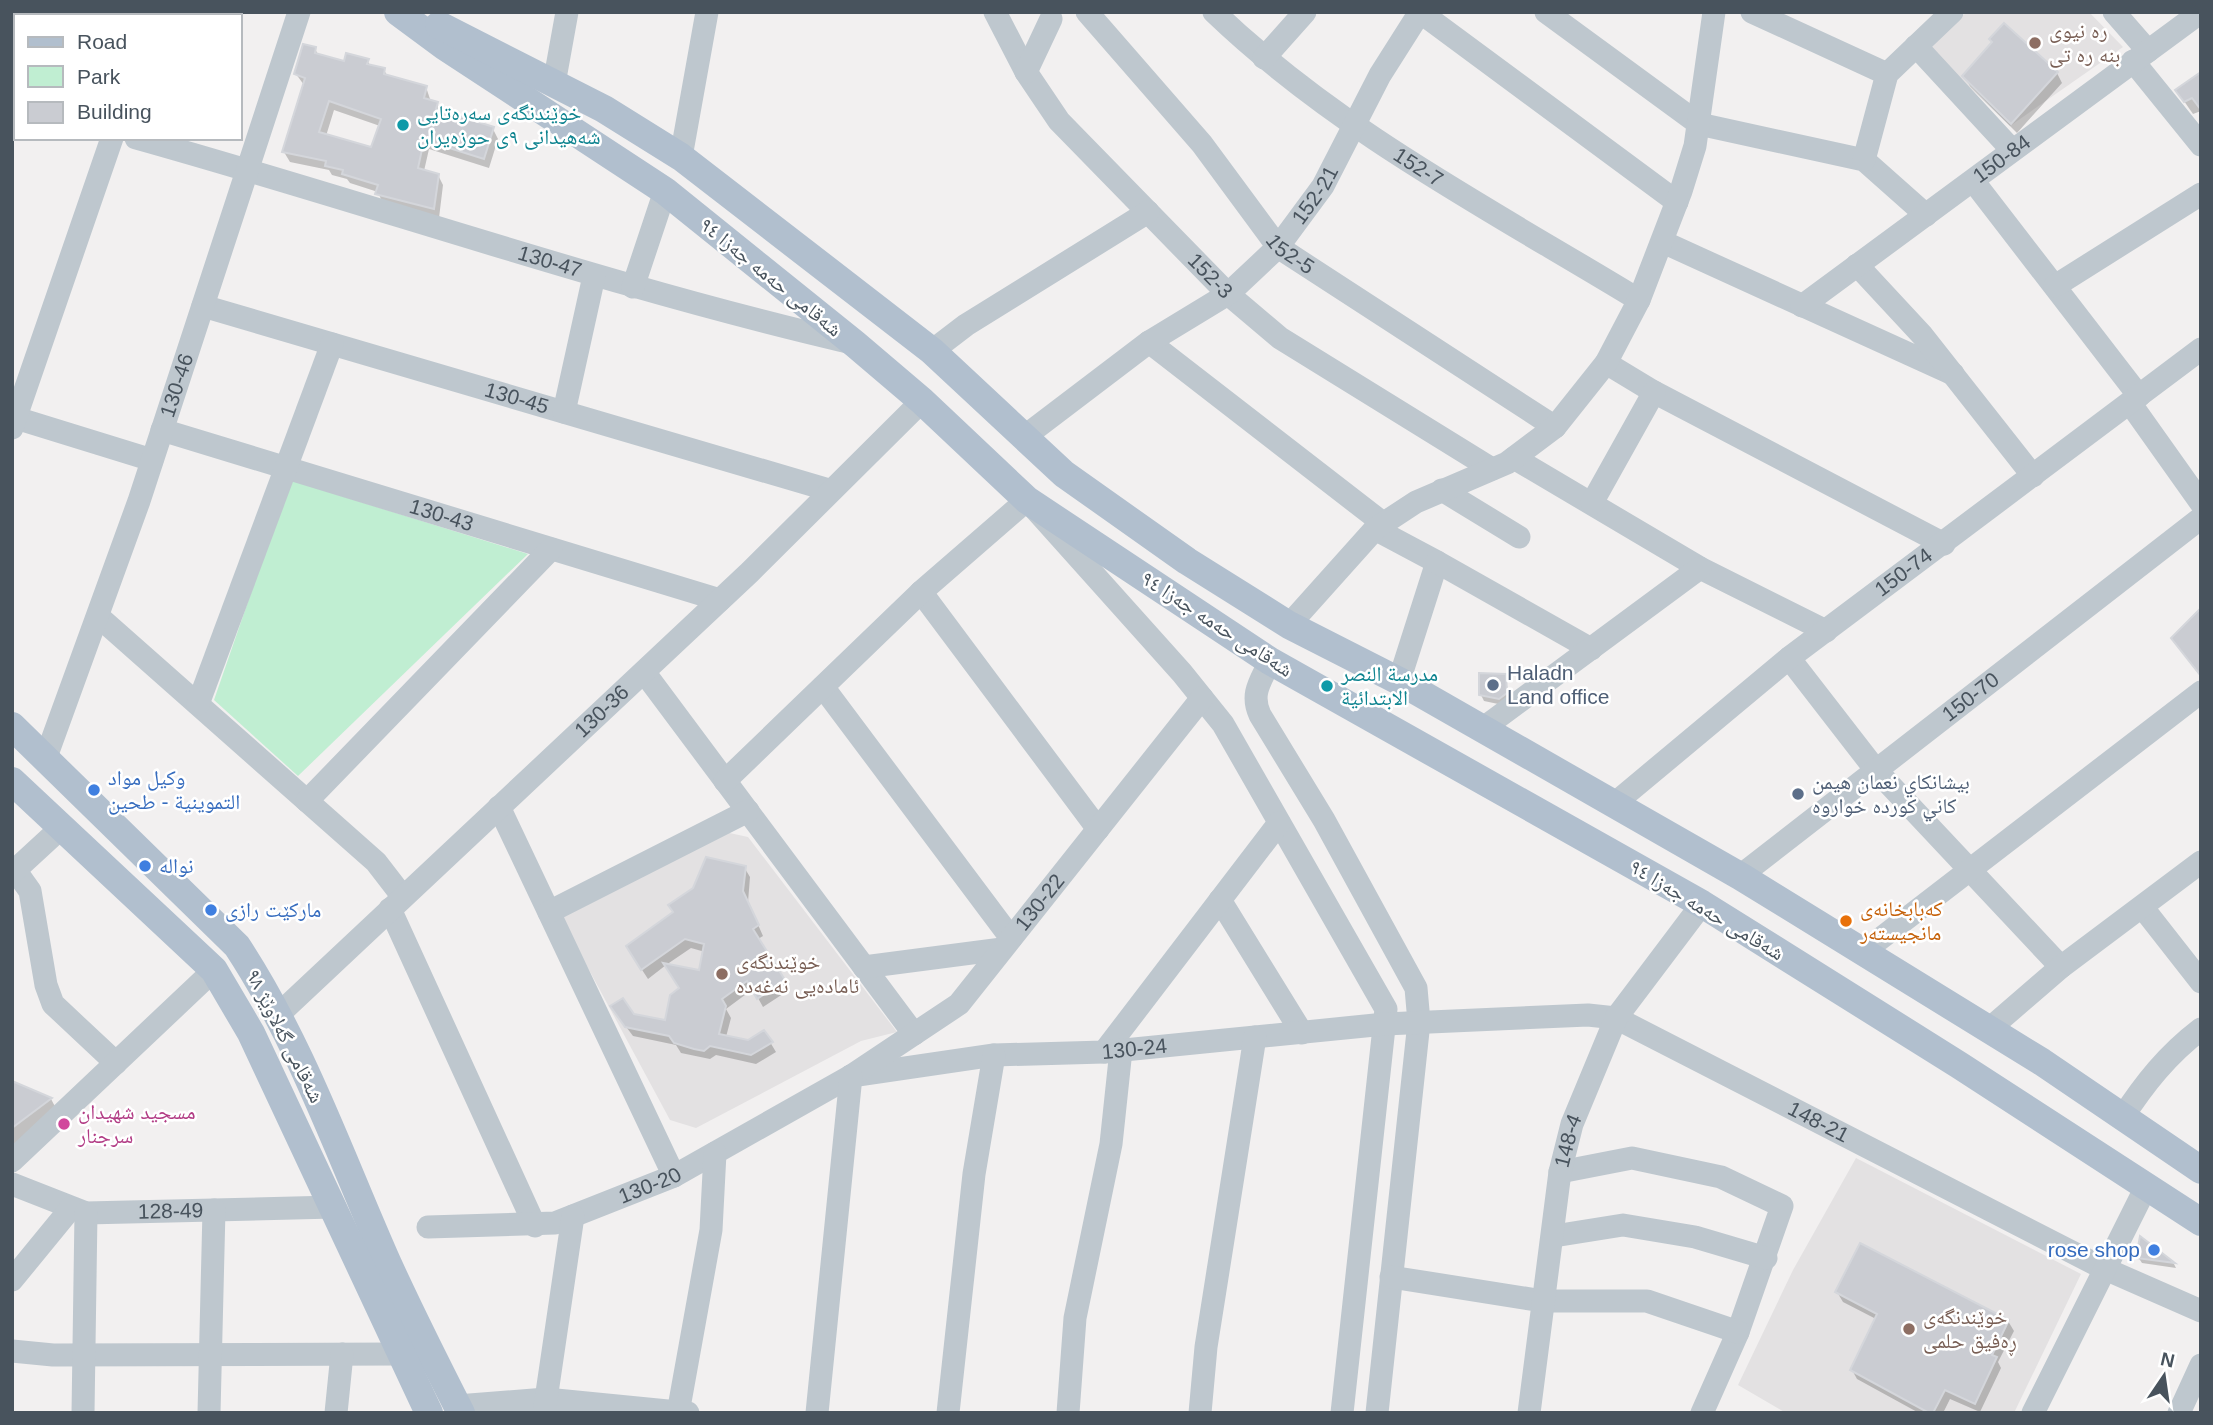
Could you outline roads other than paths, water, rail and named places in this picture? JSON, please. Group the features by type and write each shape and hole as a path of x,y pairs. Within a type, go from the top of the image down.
{"main road":[{"name":"شەقامی حەمە جەزا ٩٤","path":"398,12 436,24 604,109 681,157 932,351 1063,474 1187,561 1289,625 1399,681 1741,876 1988,1030 2201,1170"},
{"name":"شەقامی حەمە جەزا ٩٤","path":"436,24 665,191 855,344 922,401 1027,500 1270,661 1702,904 2147,1185 2201,1222"},
{"name":"شەقامی گەلاوێژ ٩٨","path":"12,726 237,946 278,1015 344,1156 388,1263 459,1409"},
{"path":"1534,809 1558,772"},
{"name":"شەقامی گەلاوێژ ٩٨","path":"12,781 214,970 251,1033 429,1413"},
{"path":"83,848 113,823"},
{"path":"316,1167 344,1156"}],"street":[{"name":"130-46","path":"46,757 99,618 250,170 299,12"},
{"path":"554,84 567,12"},
{"path":"681,157 707,12"},
{"name":"152-3","path":"995,12 1026,72 1059,121 1228,294 1280,338 1492,469"},
{"name":"152-5","path":"1087,12 1202,144 1278,247 1555,427"},
{"name":"152-7","path":"1214,12 1264,58 1353,127 1639,300"},
{"path":"1264,58 1306,12"},
{"path":"1420,12 1677,202"},
{"name":"152-21","path":"1024,437 1149,342 1228,294 1278,247 1323,186 1380,75 1420,12"},
{"path":"1546,12 1699,124 1864,160 1926,215"},
{"path":"1289,625 1379,527 1416,502 1514,458 1555,427 1606,363 1639,300 1677,202 1699,124 1714,12"},
{"path":"1752,12 1887,74"},
{"path":"1864,160 1887,74 1952,12"},
{"path":"2114,12 2201,145"},
{"name":"150-84","path":"1802,306 1974,182 2012,150 2201,12"},
{"path":"1026,72 1051,19"},
{"path":"1916,46 2012,150"},
{"path":"111,140 14,423 152,460"},
{"name":"130-47","path":"143,140 250,170 594,276 855,344"},
{"path":"1974,182 2055,286 2201,503"},
{"path":"633,287 665,191"},
{"path":"2055,286 2201,194"},
{"path":"932,351 966,325 1148,212"},
{"path":"1663,242 1953,374"},
{"path":"1857,265 1922,335 2033,476"},
{"path":"564,412 594,276"},
{"name":"130-45","path":"203,306 829,490"},
{"path":"1149,342 1379,527 1591,649"},
{"path":"198,704 284,466 332,344"},
{"name":"150-74","path":"1614,804 1789,658 2201,349"},
{"path":"1606,363 1654,392 1944,544"},
{"path":"1592,503 1654,392"},
{"name":"130-36","path":"278,1015 720,600 922,401"},
{"name":"130-43","path":"162,430 720,600"},
{"path":"1514,458 1700,568 1826,631"},
{"path":"1442,490 1519,537"},
{"path":"725,781 921,592 1027,500 1223,724 1386,1009 1342,1413"},
{"name":"150-70","path":"1741,876 1875,768 2201,518"},
{"path":"307,801 551,549"},
{"path":"1399,681 1437,562"},
{"path":"1482,729 1700,568"},
{"path":"921,592 1098,830"},
{"path":"99,618 376,862 535,1226"},
{"path":"1789,658 1875,768 2061,967"},
{"path":"1270,661 1260,677 1254,701 1324,820 1416,988 1419,1022 1377,1413"},
{"path":"644,672 914,1034"},
{"path":"822,687 1007,944 864,967"},
{"path":"1863,952 1972,871 2201,692"},
{"name":"130-22","path":"850,1076 959,1004 1202,698"},
{"path":"499,807 674,1176"},
{"path":"549,912 748,811"},
{"path":"1068,1413 1075,1318 1111,1144 1112,1051 1279,823"},
{"path":"62,827 14,872 30,891 46,985 53,1004 116,1063"},
{"path":"1988,1030 2061,967 2201,862"},
{"path":"1220,900 1301,1033"},
{"name":"148-4","path":"1529,1413 1554,1236 1560,1172 1572,1124 1616,1018 1702,904"},
{"path":"2143,908 2201,982"},
{"path":"12,1161 214,970"},
{"name":"148-21","path":"1419,1022 1588,1015 1616,1018 2104,1268 2201,1311"},
{"name":"130-24","path":"850,1076 994,1055 1112,1051 1419,1022"},
{"path":"2122,1118 2152,1074 2175,1049 2201,1029"},
{"path":"1200,1413 1206,1347 1255,1037"},
{"path":"948,1413 974,1174 994,1055"},
{"path":"817,1413 850,1076"},
{"name":"130-20","path":"428,1227 535,1226 573,1216 674,1176 850,1076"},
{"path":"459,1409 545,1406 681,1412 711,1230 715,1153"},
{"path":"1560,1172 1632,1157 1721,1177 1782,1206 1738,1332 1702,1413"},
{"name":"128-49","path":"12,1184 78,1210 334,1207"},
{"path":"2033,1413 2147,1185"},
{"path":"12,1280 78,1210"},
{"path":"78,1210 83,1413"},
{"path":"209,1413 214,1210"},
{"path":"545,1406 573,1216"},
{"path":"1554,1236 1623,1225 1695,1237 1766,1258"},
{"path":"1391,1277 1544,1301 1647,1301 1738,1332"},
{"path":"12,1352 83,1355 400,1354"},
{"path":"337,1413 342,1354"},
{"path":"2179,1413 2201,1365"}],"place":[{"name":"ره نیوی بنه ره تی","path":"2035,43"},
{"name":"خوێندنگەی سەرەتایی شەهیدانی ٩ی حوزەیران","path":"403,125"},
{"name":"Haladn Land office","path":"1493,685"},
{"name":"مدرسة النصر الابتدائية","path":"1327,686"},
{"name":"وكيل مواد التموينية - طحين","path":"94,790"},
{"name":"بيشانكاي نعمان هيمن كاني كورده خواروه","path":"1798,794"},
{"name":"نواله","path":"145,866"},
{"name":"مارکێت رازی","path":"211,910"},
{"name":"كەبابخانەی مانجیستەر","path":"1846,921"},
{"name":"خوێندنگەی ئامادەیی نەغەدە","path":"722,974"},
{"name":"مسجيد شهيدان سرجنار","path":"64,1124"},
{"name":"rose shop","path":"2154,1250"},
{"name":"خوێندنگەی ڕەفیق حلمی","path":"1909,1329"}]}
